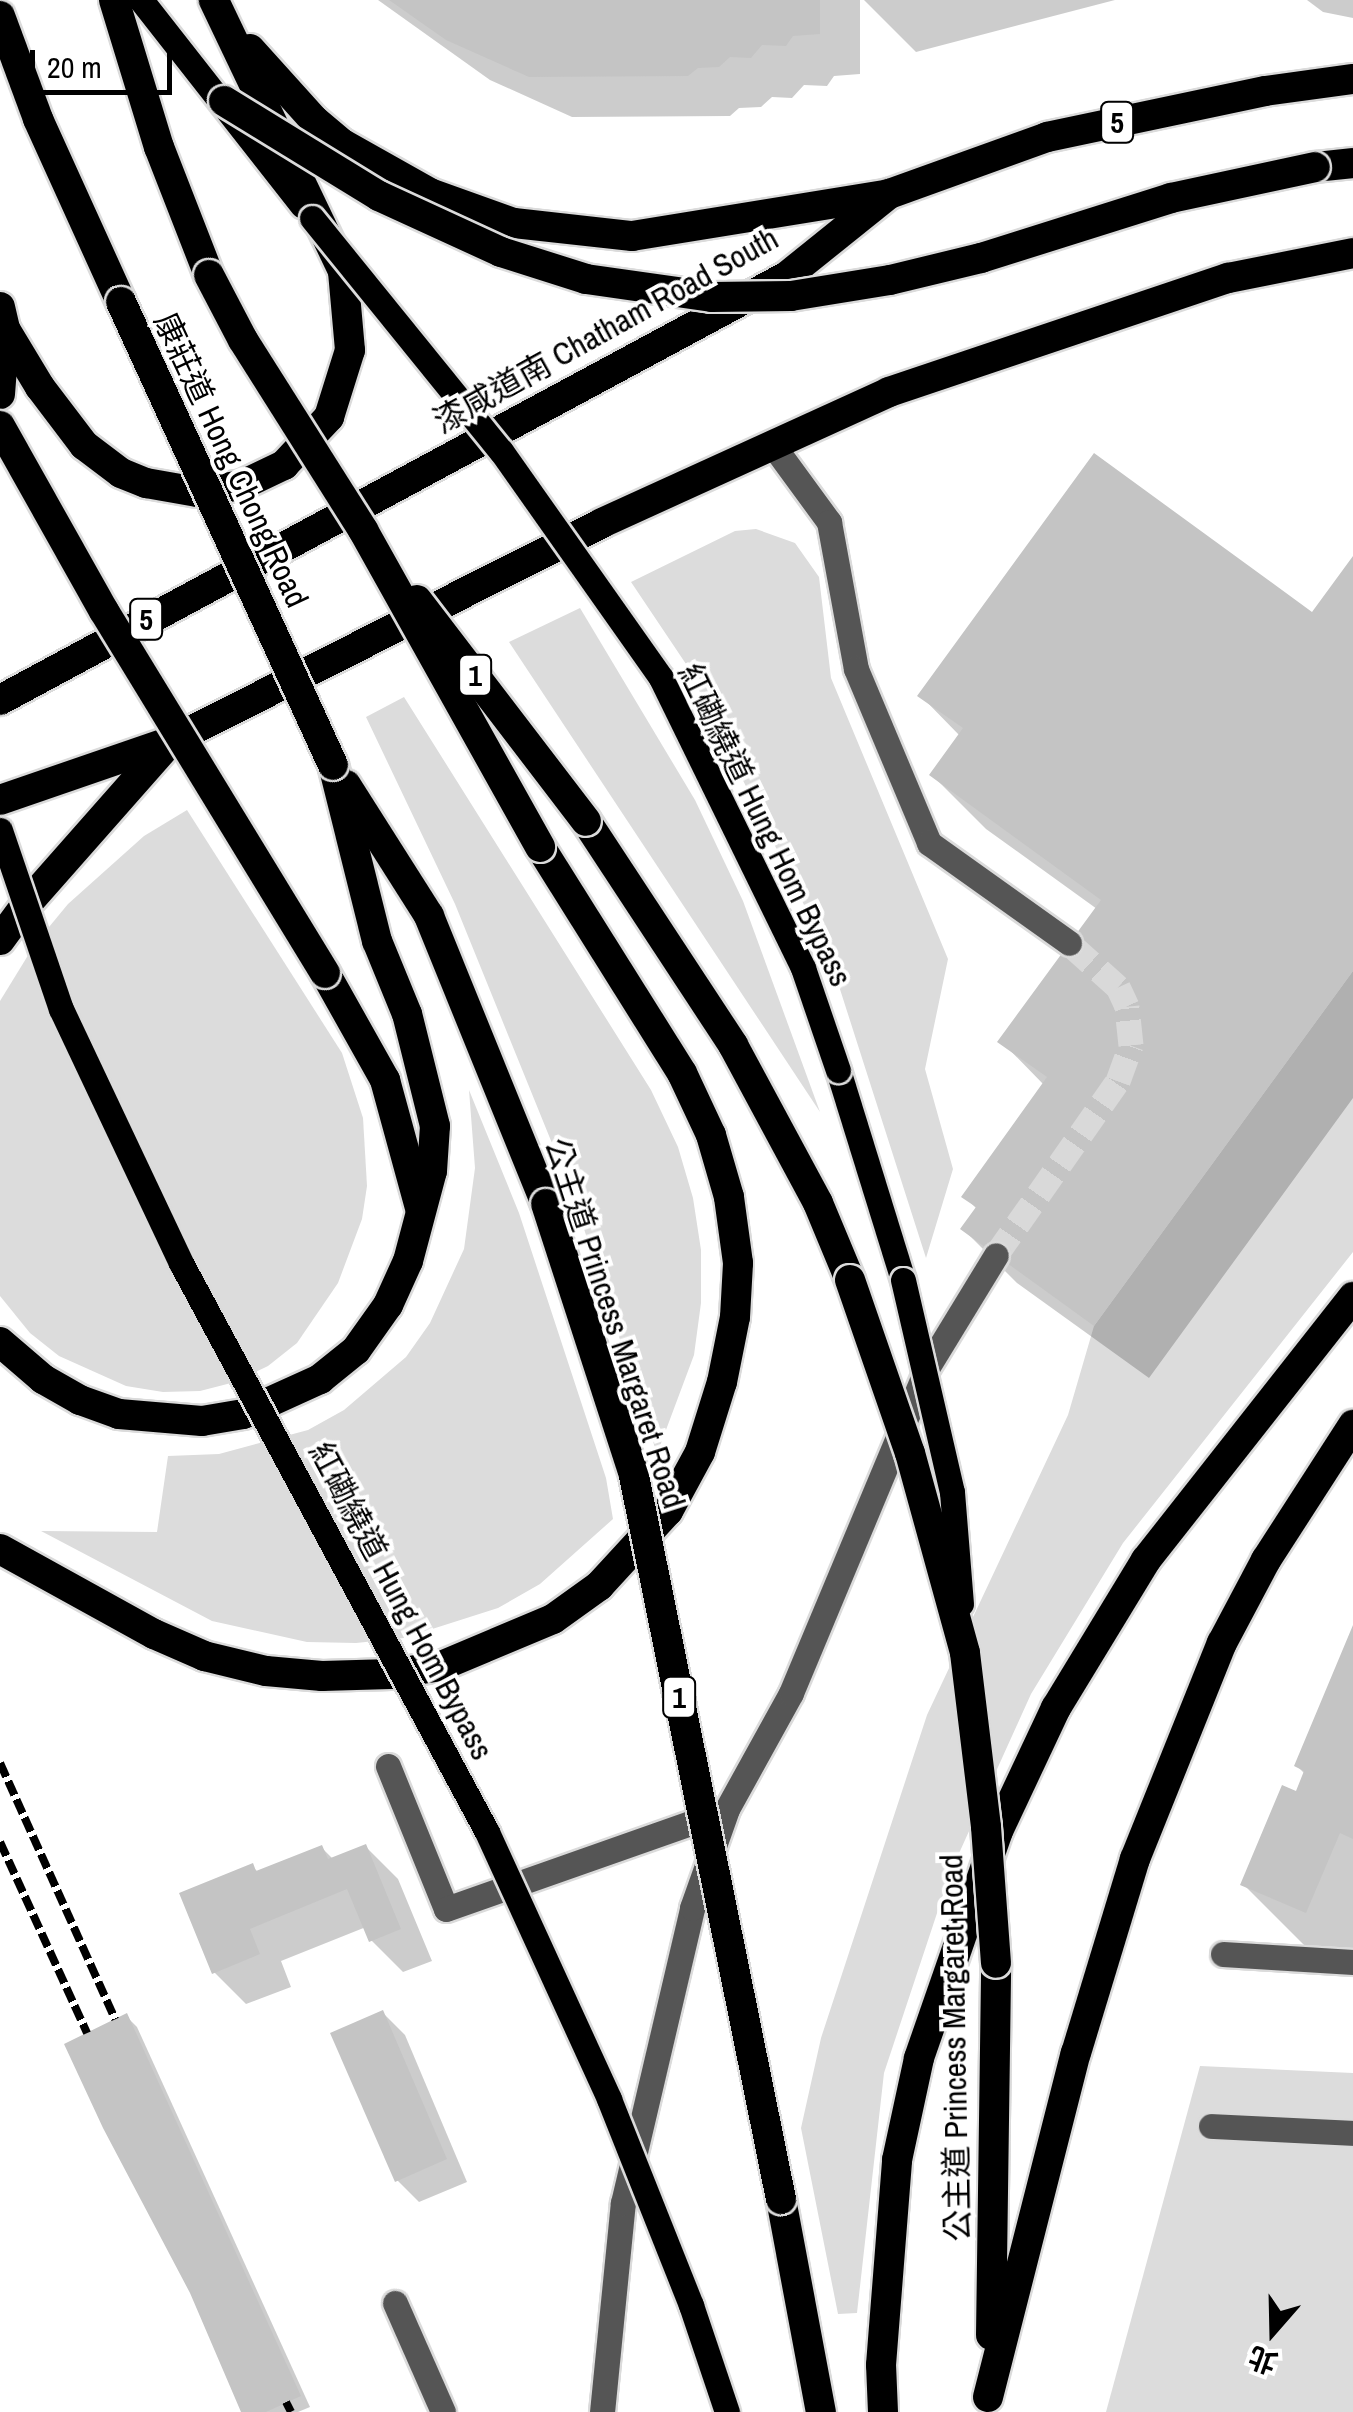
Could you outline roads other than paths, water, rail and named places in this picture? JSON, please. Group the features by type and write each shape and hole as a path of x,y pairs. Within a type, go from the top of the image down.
{"highway":[{"name":"康莊道 Hong Chong Road","path":"114,0 159,147 209,275 243,340 363,530"},
{"path":"216,5 271,76 343,144 430,194 514,223 632,236 889,194"},
{"path":"3,318 40,386 84,445 121,473 146,483 196,492 242,485 284,465 330,417 340,395 350,350 342,271 216,5"},
{"name":"康莊道 Hong Chong Road","path":"0,16 38,119 211,507 334,766 429,916"},
{"name":"漆咸道南 Chatham Road South","path":"0,700 292,539 581,390 787,276 889,194 1047,137 1265,91 1353,78"},
{"path":"224,101 379,196 502,252 586,279 712,297 791,296 890,280 981,258 1171,198 1315,167 1353,163"},
{"path":"0,800 171,742 602,523 889,392 1228,278 1353,253"},
{"path":"0,394 3,318"},
{"path":"0,426 104,611 325,973 385,1080 420,1211"},
{"path":"0,1550 154,1634 204,1656 266,1671 322,1676 392,1674 441,1666 553,1619 611,1575 668,1511 700,1452 722,1382 735,1317 738,1263 728,1197 711,1135 682,1073 569,898 363,530"},
{"name":"公主道 Princess Margaret Road","path":"363,530 630,883 779,1126 818,1203 884,1370 964,1652 986,1827 996,1963 996,2183 988,2404"},
{"path":"0,940 25,906 171,742"},
{"path":"0,1342 43,1379 120,1414 202,1420 243,1414 320,1379 356,1350 388,1305 408,1262 432,1172 435,1126 406,1014 377,941 334,766"},
{"name":"公主道 Princess Margaret Road","path":"429,916 546,1204 634,1471 820,2412"},
{"path":"884,2412 881,2365 897,2160 919,2058 998,1832 1056,1708 1146,1560 1353,1298"},
{"path":"988,2404 1076,2053 1134,1859 1222,1644 1266,1560 1353,1425"}],"main road":[{"name":"紅磡繞道 Hung Hom Bypass","path":"141,0 312,218 458,395 604,591 661,678 753,860 803,968 903,1280 952,1492 964,1652"},
{"name":"紅磡繞道 Hung Hom Bypass","path":"0,830 60,1010 181,1263 487,1832 609,2099 691,2305 726,2412"}],"lane":[{"path":"772,444 830,522 856,668 929,843 1069,943"},
{"path":"602,2412 624,2202 692,1908 727,1810 791,1693 927,1368 996,1255"},
{"path":"388,1766 446,1909 727,1810"},
{"path":"1223,1954 1353,1962"},
{"path":"1210,2126 1353,2133"},
{"path":"395,2303 442,2412"}],"tunnel":[{"path":"996,1255 1118,1081 1131,1045 1127,1006 1118,987 1069,943"}],"railway":[{"path":"0,1763 115,2019"},
{"path":"0,1842 87,2033"},
{"path":"286,2402 291,2412"}]}
